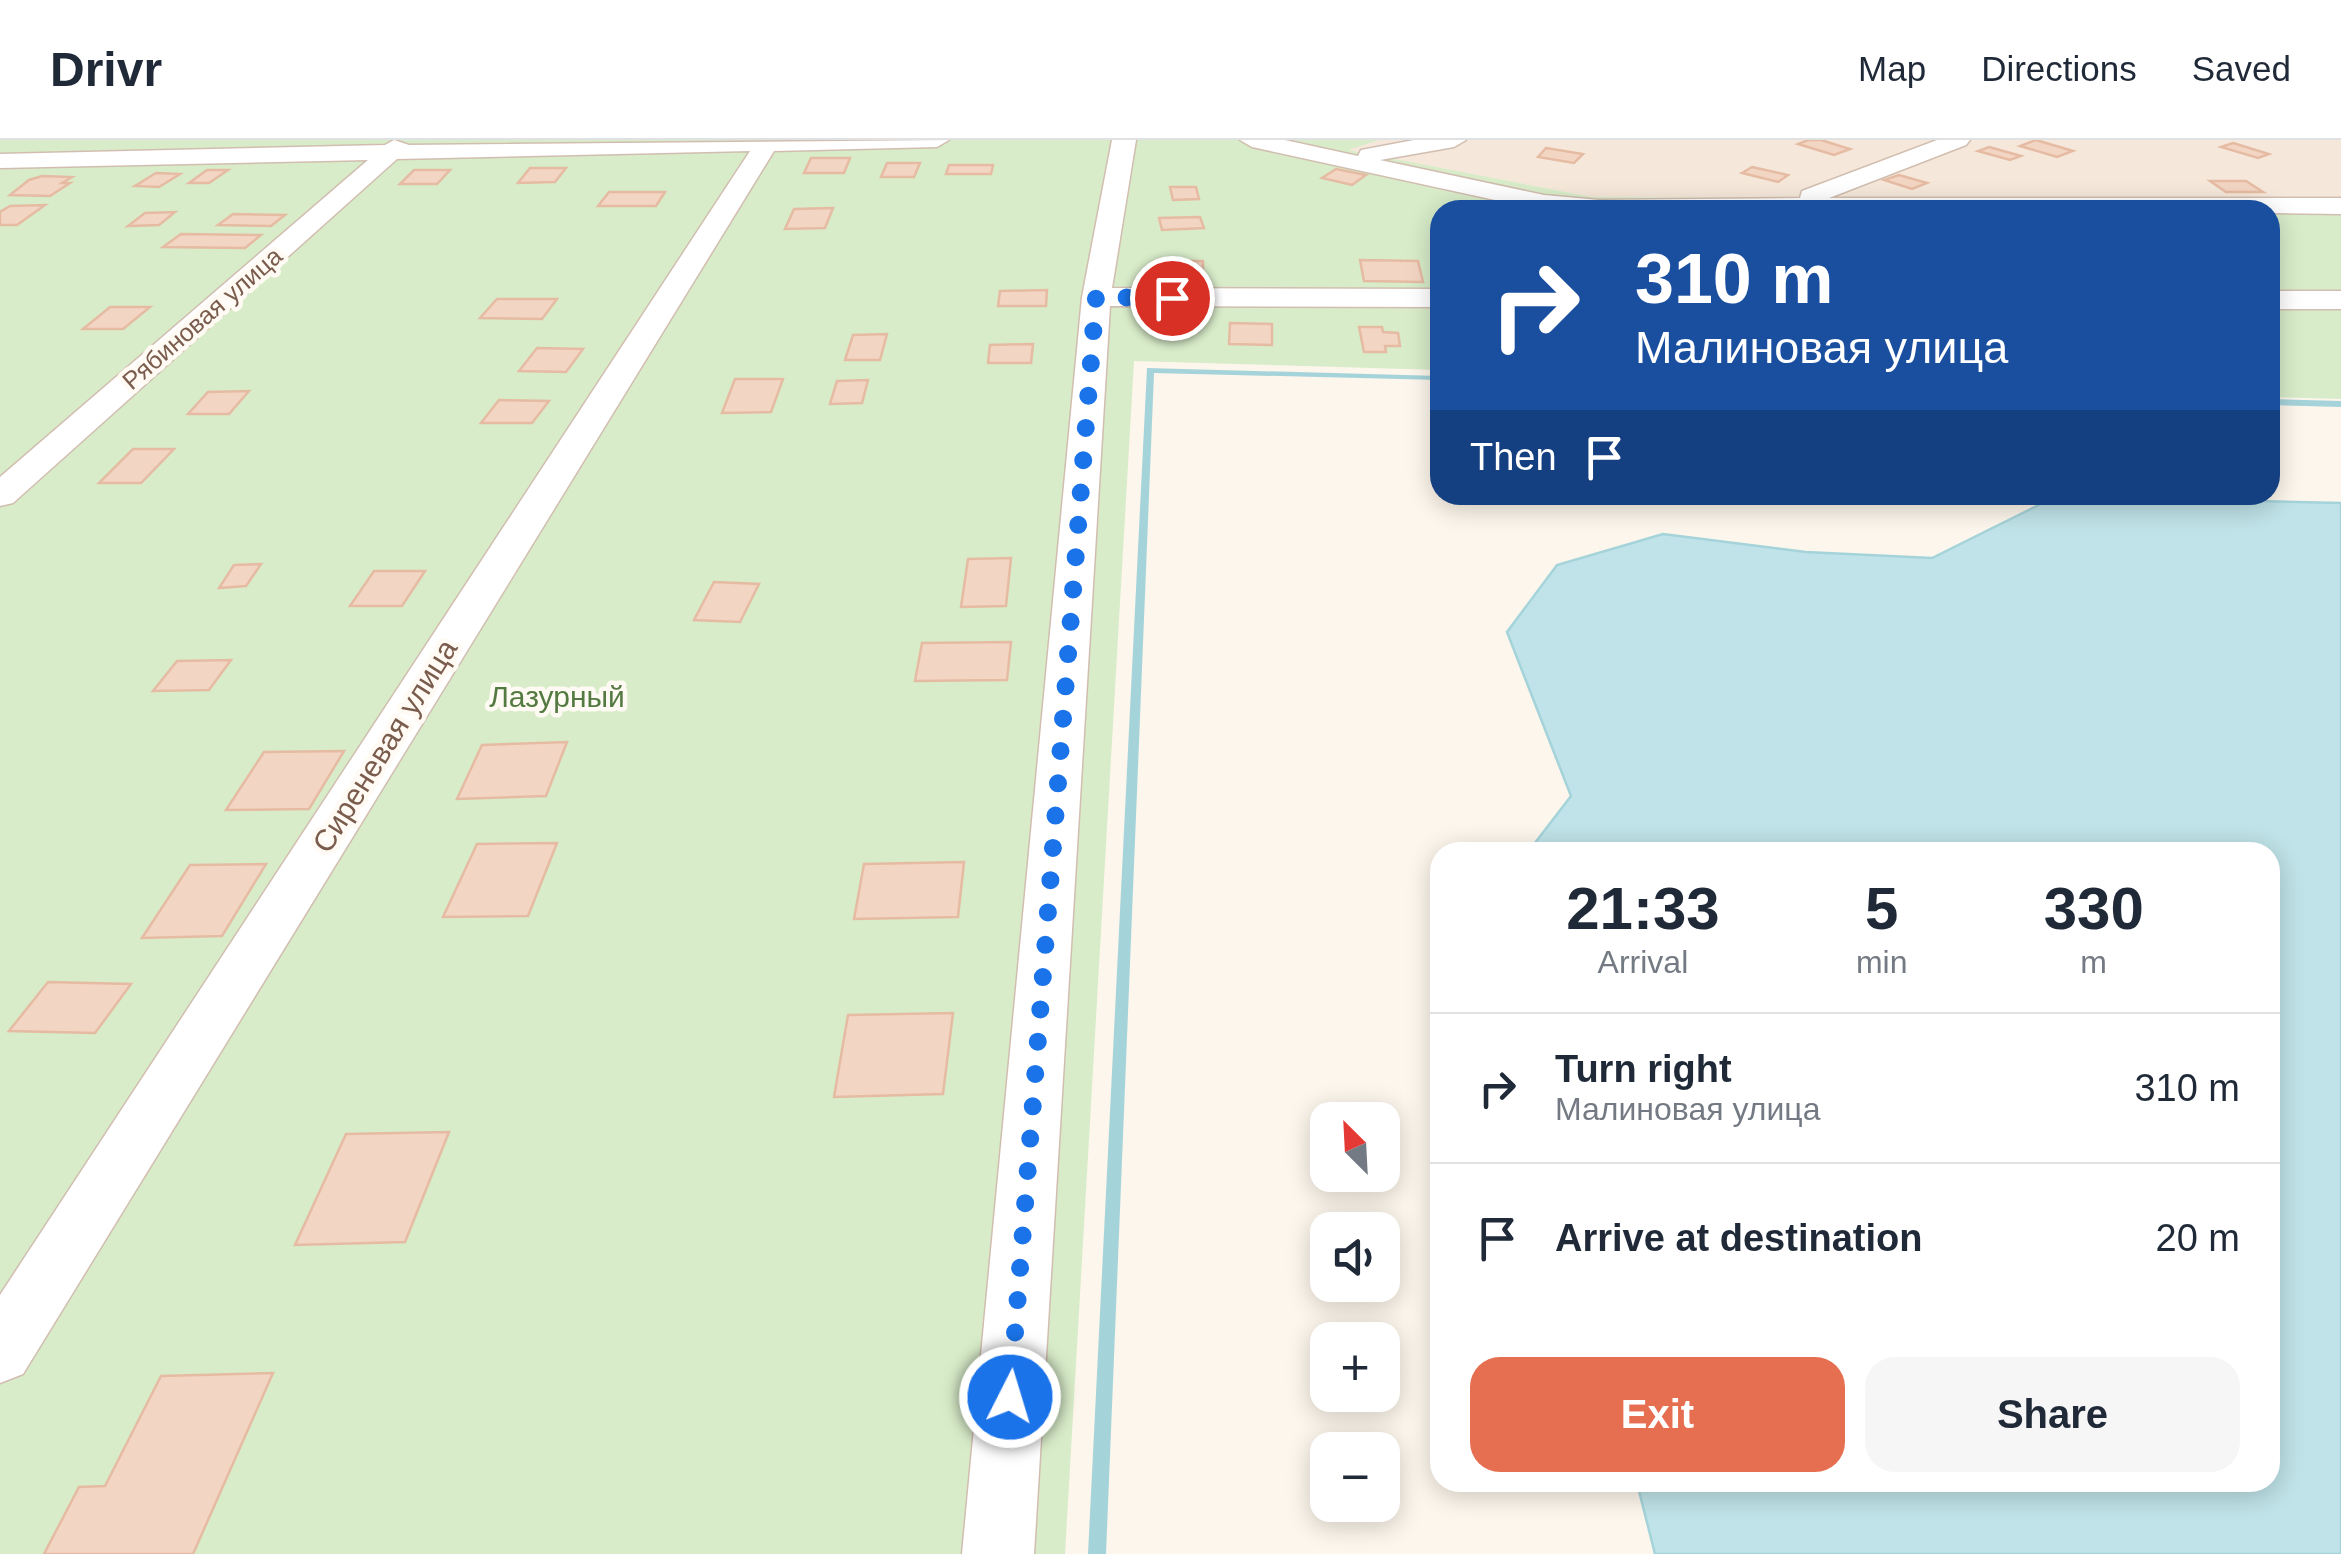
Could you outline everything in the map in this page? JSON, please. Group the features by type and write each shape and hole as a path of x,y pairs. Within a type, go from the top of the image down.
{"street":[{"path":"6,164 54,140"},
{"path":"6,164 396,147 937,140"},
{"path":"998,1554 1096,297 1124,140"},
{"path":"1252,140 1322,154 1361,151 1537,200"},
{"path":"1361,151 1364,156 1454,140"},
{"path":"1801,200 1958,140"},
{"name":"Сиреневая улица","path":"0,1352 768,142"},
{"name":"Рябиновая улица","path":"0,495 396,147"},
{"path":"2280,206 2341,206"},
{"path":"1096,297 1430,298"},
{"path":"2280,300 2341,300"}],"shaded area":[{"path":"1379,140 2341,140 2341,202 1592,197 1345,150"}],"green space":[{"name":"Лазурный","path":"0,140 1379,140 1348,150 1592,197 2041,200 1430,200 1430,370 1134,361 1065,1554 0,1554"},
{"name":"Лазурный","path":"2280,202 2341,202 2341,399 2280,397"}],"water":[{"path":"2341,503 2341,1554 1655,1554 1639,1492 2280,1492 2280,842 1536,842 1571,796 1507,632 1557,565 1663,534 1806,552 1932,558 2039,505"}],"building":[{"path":"1808,140 1850,149 1834,155 1798,144"},
{"path":"2036,140 2073,151 2057,157 2020,146"},
{"path":"2233,143 2269,154 2258,158 2221,147"},
{"path":"1989,147 2021,156 2010,160 1978,151"},
{"path":"1546,148 1583,154 1574,163 1538,157"},
{"path":"811,158 850,158 844,173 804,173"},
{"path":"887,163 920,163 914,177 881,177"},
{"path":"949,165 993,165 991,174 946,174"},
{"path":"1752,167 1788,175 1778,182 1742,173"},
{"path":"530,168 566,168 555,182 518,183"},
{"path":"1336,169 1366,175 1352,185 1322,178"},
{"path":"207,170 228,170 209,183 189,183"},
{"path":"414,170 450,170 437,184 400,184"},
{"path":"156,173 180,174 159,187 135,186"},
{"path":"1899,175 1927,183 1912,189 1884,180"},
{"path":"42,176 72,177 62,183 70,183 50,196 10,195 29,180"},
{"path":"2210,181 2246,181 2263,192 2226,192"},
{"path":"1170,187 1196,187 1199,199 1173,200"},
{"path":"609,192 665,192 656,206 598,206"},
{"path":"45,205 17,225 0,225 0,212 10,206"},
{"path":"833,208 825,228 785,229 794,209"},
{"path":"175,212 159,225 128,226 145,213"},
{"path":"233,214 285,215 271,226 218,225"},
{"path":"1200,217 1204,228 1162,230 1159,218"},
{"path":"181,234 261,235 245,248 163,247"},
{"path":"1360,260 1418,261 1423,282 1364,281"},
{"path":"1167,261 1203,261 1203,270 1168,271"},
{"path":"1047,290 1046,306 998,306 1000,291"},
{"path":"497,299 557,299 542,319 480,318"},
{"path":"110,307 150,307 123,329 83,329"},
{"path":"1230,323 1272,324 1272,345 1229,344"},
{"path":"1359,327 1382,327 1383,332 1398,333 1400,346 1385,346 1386,352 1364,352"},
{"path":"887,334 880,360 845,360 853,335"},
{"path":"1033,344 1031,363 988,363 990,345"},
{"path":"537,348 583,349 566,372 519,371"},
{"path":"735,379 783,379 771,412 722,413"},
{"path":"868,380 862,403 830,404 837,381"},
{"path":"249,391 229,414 188,414 208,392"},
{"path":"499,400 549,401 532,423 481,423"},
{"path":"133,449 174,449 141,483 99,483"},
{"path":"1011,558 1006,606 961,607 968,559"},
{"path":"261,564 246,586 219,588 234,565"},
{"path":"374,571 425,571 402,606 350,606"},
{"path":"714,582 759,584 740,622 694,620"},
{"path":"1011,642 1007,680 915,681 922,643"},
{"path":"231,660 209,690 153,691 177,661"},
{"path":"567,742 546,796 457,799 482,745"},
{"path":"344,751 309,809 226,810 264,752"},
{"path":"557,843 528,916 443,917 477,844"},
{"path":"964,862 958,917 854,919 864,864"},
{"path":"266,864 222,936 142,938 190,865"},
{"path":"48,982 131,984 95,1033 9,1031"},
{"path":"953,1013 943,1094 834,1097 848,1015"},
{"path":"449,1132 405,1242 295,1245 346,1134"},
{"path":"273,1373 193,1554 44,1554 79,1487 105,1486 161,1376"}],"waterway":[{"path":"1097,1554 1150,370 1430,378"},
{"path":"2280,402 2341,404"}],"route":[{"path":"1010,1397 1096,297 1172,298"}]}
